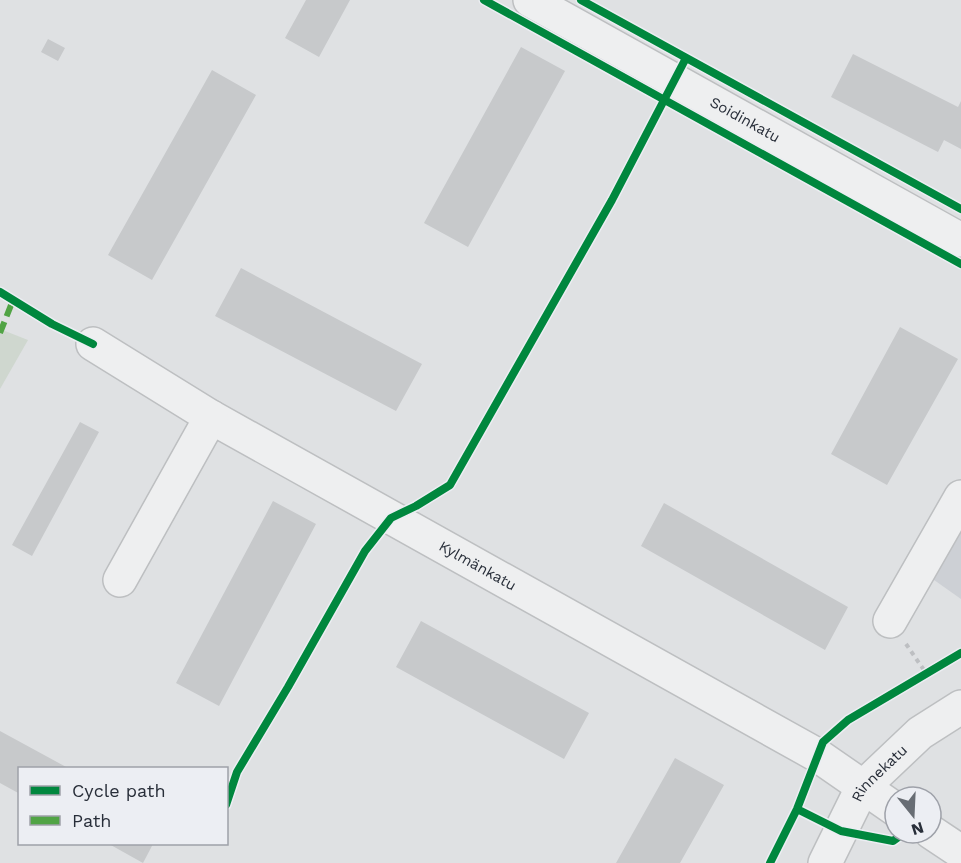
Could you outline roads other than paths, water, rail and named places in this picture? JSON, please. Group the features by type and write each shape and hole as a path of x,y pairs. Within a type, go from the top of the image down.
{"street":[{"name":"Soidinkatu","path":"530,0 961,240"},
{"name":"Kylmänkatu","path":"93,344 211,417 817,756 883,801"},
{"path":"120,580 211,417"},
{"path":"890,621 961,497"},
{"name":"Rinnekatu","path":"825,863 862,788 920,733 961,707"},
{"path":"943,840 961,852"}]}
